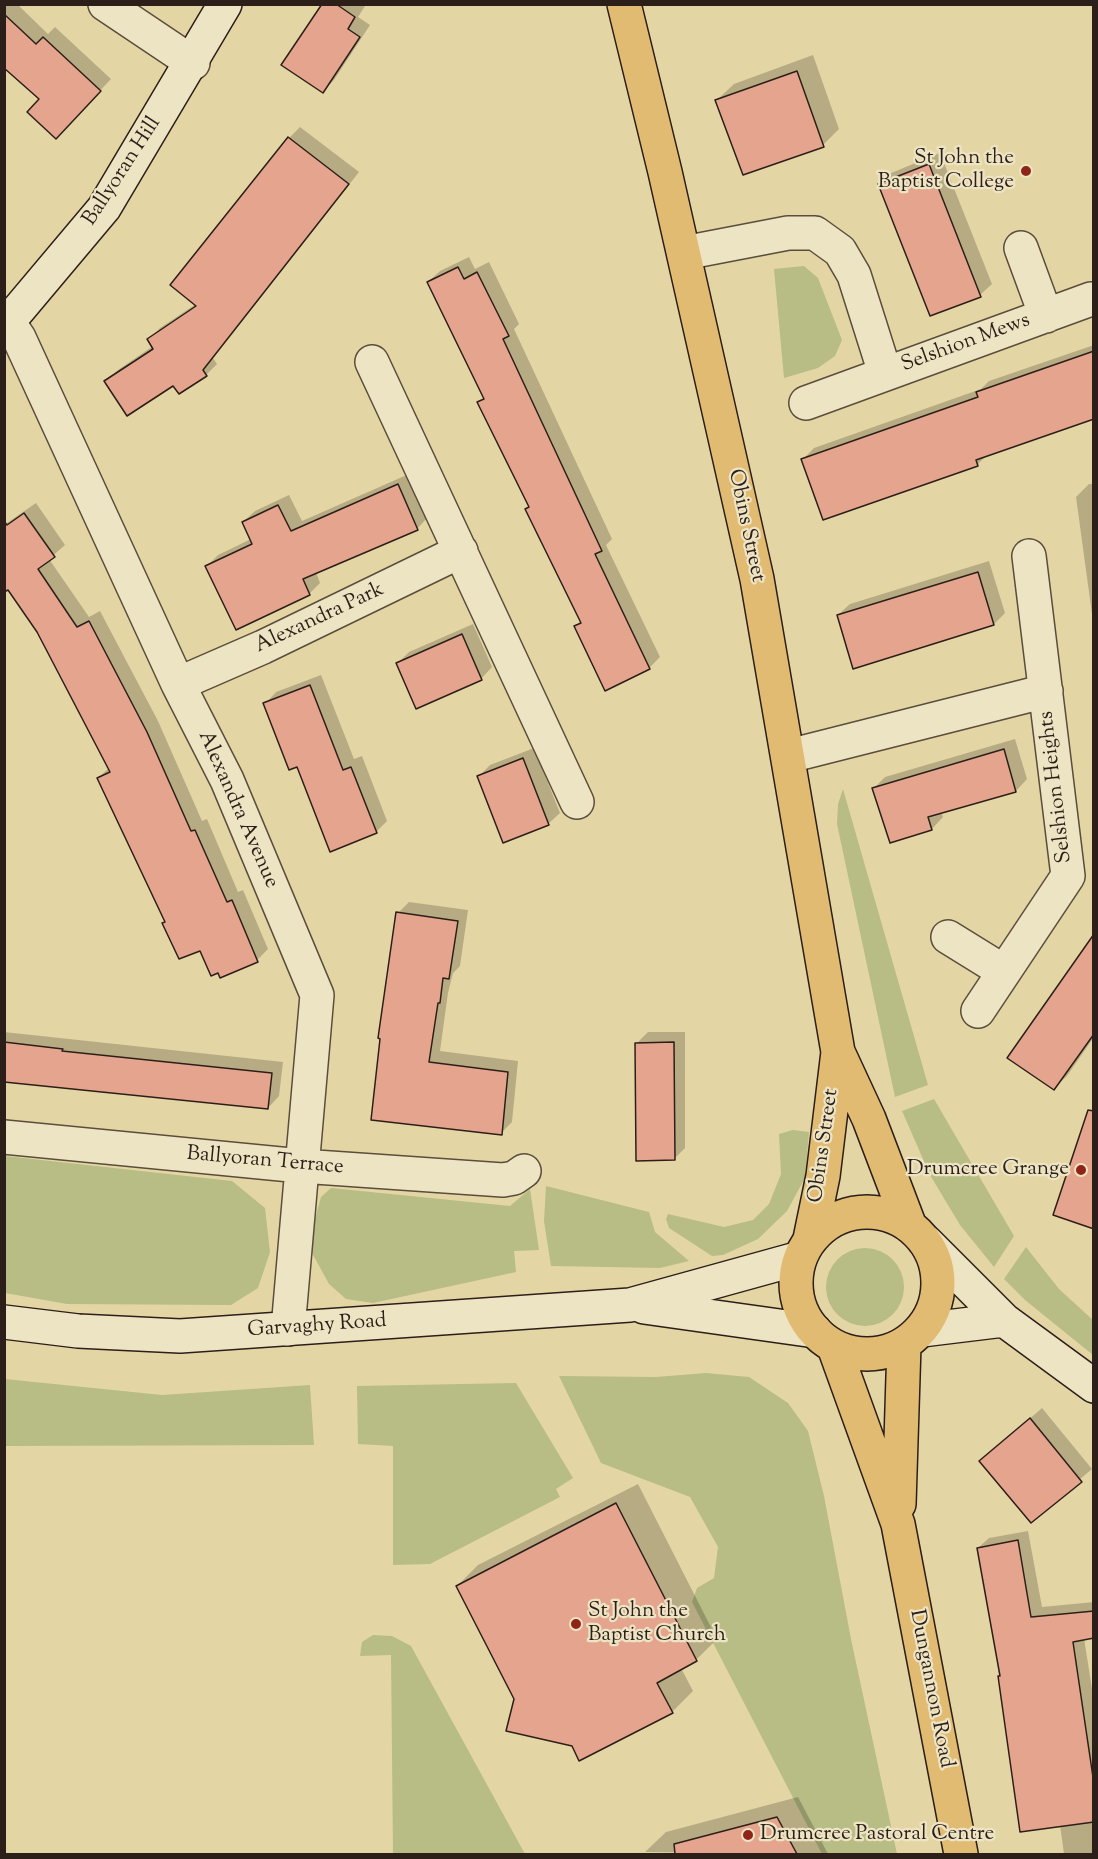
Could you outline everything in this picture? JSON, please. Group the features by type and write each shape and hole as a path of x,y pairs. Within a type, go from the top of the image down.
{"main road":[{"name":"Obins Street","path":"624,4 684,253 757,579 838,1052 918,1233"},
{"name":"Obins Street","path":"805,1249 823,1176 838,1052"},
{"path":"864,1211 888,1214 918,1233 937,1263 939,1287 934,1310 913,1338 882,1353 858,1354 825,1339 803,1316 797,1297 796,1277 805,1249 825,1225 843,1215 864,1211"},
{"name":"Dungannon Road","path":"898,1524 913,1338"},
{"name":"Dungannon Road","path":"825,1339 898,1524 961,1854"}],"street":[{"path":"105,4 193,63"},
{"name":"Ballyoran Hill","path":"7,325 104,208 193,63 225,4"},
{"name":"Selshion Mews","path":"684,253 788,232 814,233 840,251 854,275 885,373"},
{"name":"Selshion Mews","path":"1021,248 1046,316"},
{"name":"Selshion Mews","path":"806,403 1091,299"},
{"name":"Alexandra Avenue","path":"7,325 19,338 178,684 227,780 316,994 288,1329"},
{"path":"372,362 578,802"},
{"name":"Alexandra Park","path":"178,684 263,647 461,551"},
{"name":"Selshion Heights","path":"978,1011 1068,876 1029,556"},
{"name":"Selshion Heights","path":"789,756 1046,691"},
{"path":"948,937 1003,971"},
{"name":"Ballyoran Terrace","path":"4,1137 301,1166 503,1180 514,1179 524,1171"},
{"path":"918,1233 1004,1320 1094,1386"},
{"name":"Garvaghy Road","path":"4,1322 78,1331 180,1336 630,1305 805,1249"},
{"name":"Garvaghy Road","path":"630,1305 825,1339"},
{"path":"913,1338 1004,1320"}],"green space":[{"path":"804,266 818,278 842,340 835,356 818,368 784,378 774,269"},
{"path":"843,789 928,1085 895,1097 837,824 838,804"},
{"path":"934,1099 1014,1236 994,1267 960,1225 930,1175 902,1111"},
{"path":"793,1130 809,1132 805,1178 787,1211 758,1239 723,1255 712,1256 669,1228 666,1219 668,1214 724,1227 753,1220 769,1204 781,1174 779,1134"},
{"path":"5,1156 232,1181 265,1208 270,1252 258,1288 231,1305 67,1304 5,1293"},
{"path":"546,1186 649,1212 655,1232 689,1261 660,1268 551,1266 544,1221"},
{"path":"331,1188 510,1206 530,1189 539,1250 514,1251 516,1272 373,1303 346,1299 329,1284 312,1253 315,1219 321,1197"},
{"path":"1026,1247 1059,1289 1093,1320 1093,1355 1025,1300 1004,1279"},
{"path":"865,1248 880,1251 893,1259 901,1272 904,1287 901,1302 893,1315 880,1323 865,1326 850,1323 837,1315 829,1302 826,1287 829,1272 837,1259 850,1251"},
{"path":"706,1373 749,1377 788,1403 808,1431 824,1496 851,1639 897,1854 822,1854 692,1602 697,1588 714,1578 718,1547 690,1497 601,1463 559,1376 656,1377"},
{"path":"5,1379 162,1395 310,1385 314,1445 5,1446"},
{"path":"516,1383 573,1478 556,1489 560,1497 430,1564 393,1565 393,1446 358,1444 357,1386"},
{"path":"373,1635 392,1636 411,1646 525,1854 393,1854 391,1655 360,1656 362,1642"}],"building":[{"path":"322,4 336,4 355,17 348,29 360,37 323,93 281,65"},
{"path":"4,14 36,44 43,37 101,91 56,139 27,112 39,99 4,68"},
{"path":"797,71 824,147 743,175 715,100"},
{"path":"288,137 349,184 203,370 207,376 179,394 173,386 127,416 104,381 153,349 147,339 196,306 170,285"},
{"path":"929,164 981,297 930,316 878,184"},
{"path":"458,267 464,279 477,272 509,336 503,339 602,551 595,554 650,669 605,691 574,626 581,623 525,509 529,507 477,402 484,399 427,282"},
{"path":"1094,351 1094,419 976,460 978,466 823,520 801,459 978,397 976,392"},
{"path":"398,484 418,530 303,579 310,595 236,630 205,566 252,544 242,522 278,505 291,531"},
{"path":"24,513 55,557 38,569 77,627 89,621 147,732 191,831 195,830 227,902 232,900 258,962 220,978 218,973 211,976 200,951 179,959 162,923 165,922 97,778 110,772 37,632 8,590 4,592 4,521 7,525"},
{"path":"978,572 994,625 853,669 837,615"},
{"path":"462,634 482,680 416,709 396,663"},
{"path":"310,685 343,770 351,767 377,833 330,852 297,767 289,770 263,703"},
{"path":"1004,749 1016,792 928,817 932,830 890,843 872,788"},
{"path":"523,758 549,825 503,843 477,776"},
{"path":"396,912 458,921 449,979 443,978 429,1062 508,1072 502,1135 371,1120 380,1039 378,1038"},
{"path":"1094,934 1094,1034 1054,1090 1007,1058"},
{"path":"4,1042 63,1049 62,1051 272,1073 268,1109 4,1082"},
{"path":"674,1042 675,1160 636,1161 635,1043"},
{"name":"Drumcree Grange","path":"1088,1110 1094,1111 1094,1229 1053,1215"},
{"path":"1030,1418 1082,1482 1031,1523 979,1461"},
{"name":"St John the Baptist Church","path":"616,1503 697,1661 657,1683 673,1713 579,1761 572,1746 506,1731 514,1699 456,1586"},
{"path":"1018,1540 1031,1617 1094,1611 1094,1638 1073,1642 1094,1784 1094,1822 1020,1832 998,1676 1000,1676 977,1548"},
{"name":"Drumcree Pastoral Centre","path":"777,1817 797,1854 675,1854 674,1844"}],"place":[{"name":"St John the Baptist College","path":"1026,171"},
{"name":"Drumcree Grange","path":"1081,1170"},
{"name":"St John the Baptist Church","path":"576,1624"},
{"name":"Drumcree Pastoral Centre","path":"748,1835"}]}
